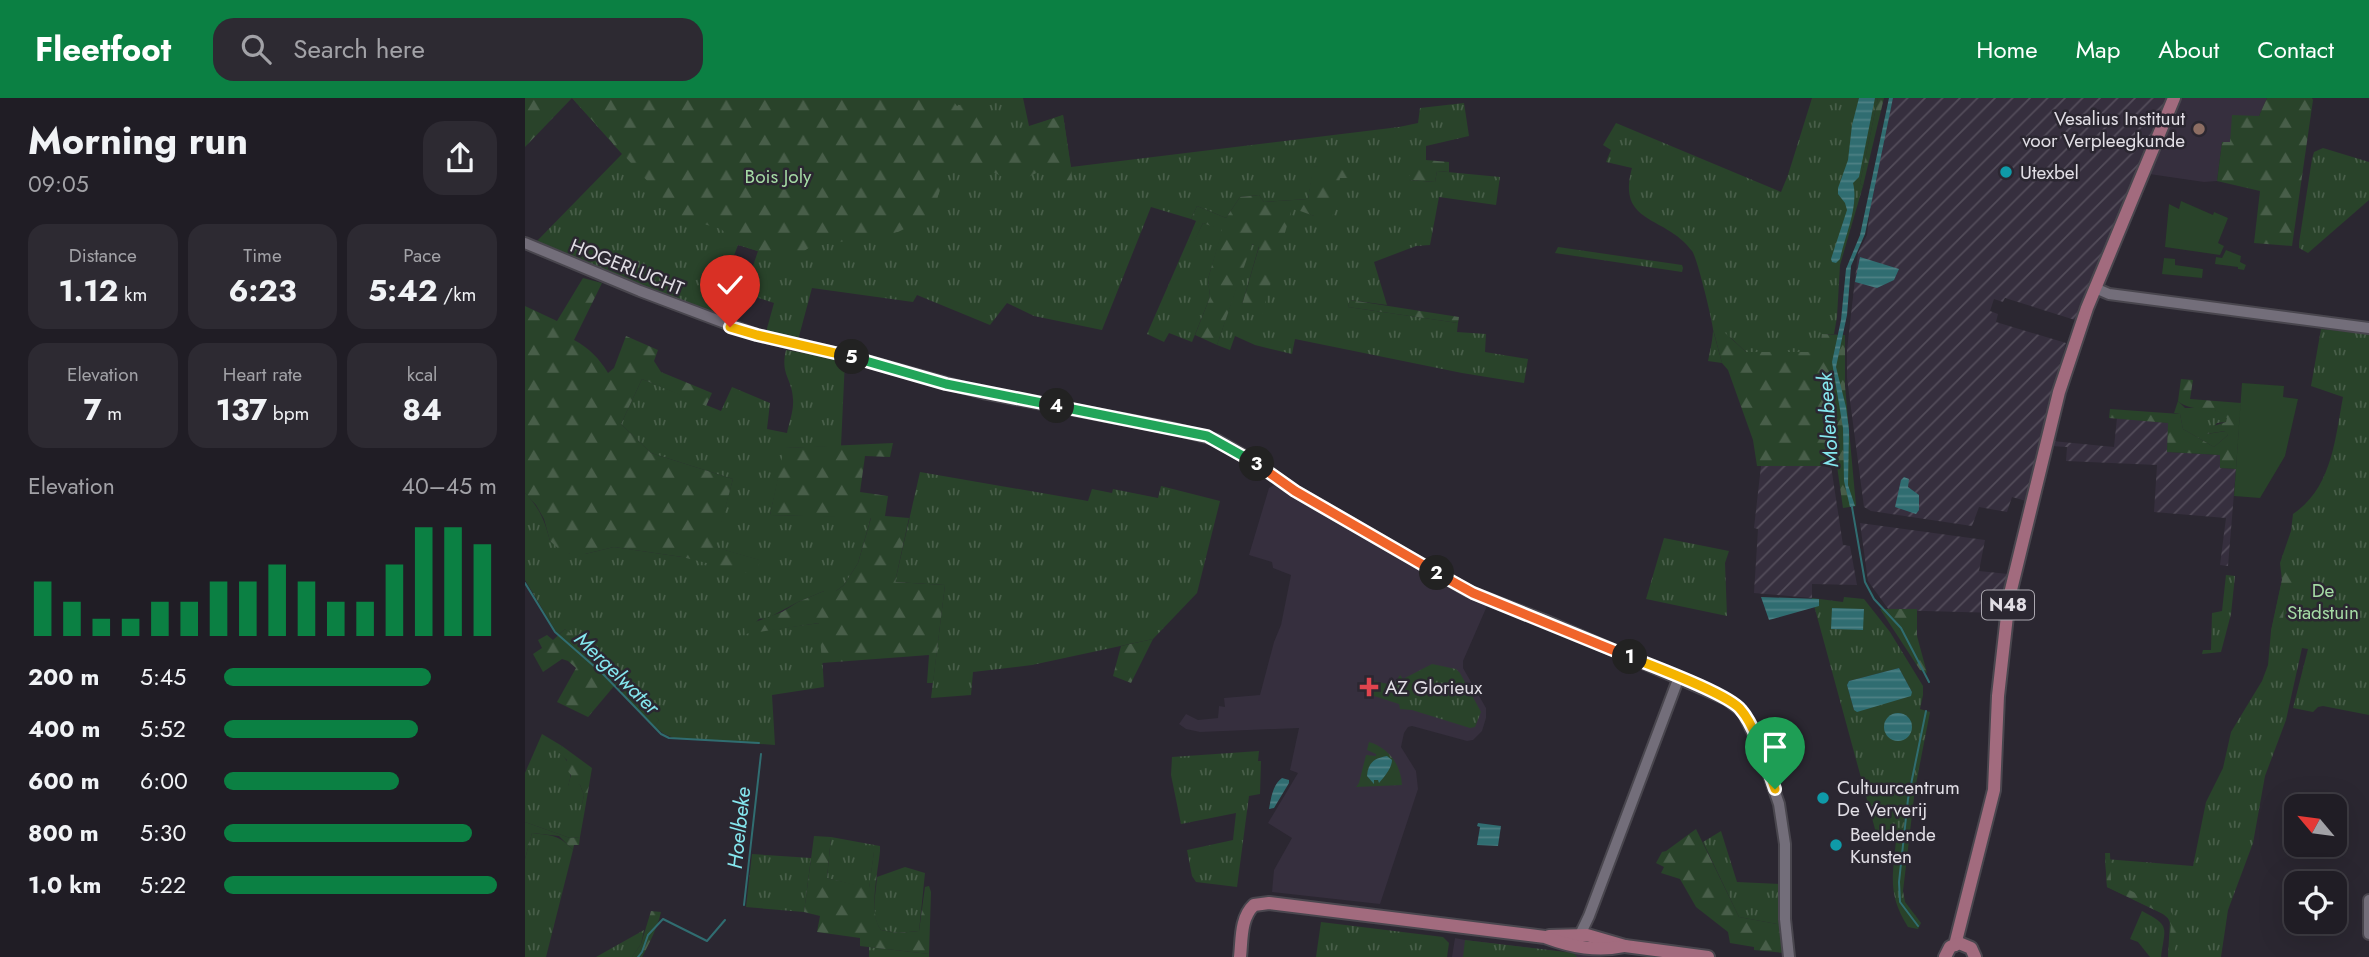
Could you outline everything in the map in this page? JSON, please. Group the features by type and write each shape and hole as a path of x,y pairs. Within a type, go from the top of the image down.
{"main road":[{"name":"N48","path":"1955,944 1994,790 1998,696 2008,598 2062,383 2095,288 2174,98"},
{"path":"1240,957 1243,927 1248,911 1254,905 1269,903 1708,957"},
{"path":"1945,957 1948,949 1955,944 1968,946 1975,957"}],"street":[{"name":"HOGERLUCHT","path":"525,243 730,327 971,390 1171,428 1217,440 1295,491 1468,591 1679,677"},
{"path":"2095,288 2109,294 2369,328"},
{"path":"1586,942 1679,677 1739,706 1759,746 1775,789 1783,823 1785,919 1789,957"},
{"path":"2369,900 2369,934"}],"shaded area":[{"path":"1893,98 2167,98 2075,320 2005,298 2003,302 1994,299 1990,311 1998,314 1996,322 2066,343 2026,501 2012,497 2007,512 1979,507 1972,526 1871,511 1864,507 1847,378 1847,350 1858,253 1867,235 1873,187"},
{"name":"Vesalius Instituut voor Verpleegkunde","path":"2181,98 2267,98 2259,116 2230,142 2222,143 2217,181 2204,182 2149,174"},
{"path":"2117,418 2169,423 2167,452 2220,455 2220,468 2236,469 2228,566 2220,565 2226,518 2154,512 2157,465 2066,461 2067,447 2051,446 2052,441 2114,447"},
{"path":"1761,466 1831,466 1843,545 1850,546 1857,585 1812,584 1812,598 1754,593 1758,529 1754,528"},
{"name":"AZ Glorieux","path":"1276,484 1487,606 1463,661 1463,668 1486,708 1482,731 1473,740 1467,741 1412,726 1404,733 1401,747 1416,771 1418,789 1380,904 1272,892 1274,870 1292,838 1268,823 1298,773 1290,770 1299,728 1200,732 1186,729 1179,724 1186,714 1198,720 1218,718 1219,706 1225,707 1224,698 1260,695 1281,625 1291,575 1273,568 1272,562 1249,555 1269,488"},
{"path":"1860,523 1985,540 1979,571 2008,574 1998,613 1889,610 1868,581"},
{"path":"1455,938 1465,940 1606,957 1452,957"}],"green space":[{"path":"525,98 572,98 525,147"},
{"path":"572,98 1023,98 1029,126 1063,115 1071,167 1399,127 1418,123 1420,108 1464,103 1469,136 1426,146 1426,163 1409,180 1435,182 1437,171 1500,177 1496,205 1439,197 1430,245 1416,246 1374,262 1387,305 1350,300 1348,307 1458,323 1457,332 1486,334 1485,352 1528,359 1524,383 1295,339 1292,354 1255,345 1235,336 1230,350 1217,345 1251,244 1259,246 1242,305 1292,207 1314,216 1340,177 1364,178 1314,166 1308,199 1264,202 1259,195 1240,197 1226,218 1197,206 1191,219 1151,207 1102,330 1034,316 1007,303 990,325 917,295 913,302 812,288 798,340 766,332 774,303 744,293 758,251 738,245 712,314 537,241 622,154"},
{"name":"Bois Joly","path":"572,98 951,98 957,106 972,100 983,118 1027,137 1031,137 1029,127 1063,115 1073,183 1040,171 1015,184 988,169 952,156 931,216 898,232 810,247 797,256 766,254 739,245 721,229 680,217"},
{"path":"1812,98 1878,98 1860,183 1863,186 1840,265 1834,334 1822,334 1820,352 1746,352 1731,338 1713,330 1722,363 1708,361 1713,329 1692,251 1681,239 1637,210 1631,200 1629,186 1632,168 1606,162 1611,150 1603,145 1616,123 1781,192"},
{"path":"1878,98 1884,98 1863,186 1860,183"},
{"path":"2267,98 2313,100 2292,246 2254,243 2260,191 2217,181 2222,142 2230,142 2232,115 2259,116"},
{"path":"2323,148 2369,162 2369,200 2308,253 2299,248 2299,243 2312,159 2314,152"},
{"path":"1426,160 1449,162 1449,172 1437,171 1435,182 1409,180 1412,163 1426,163"},
{"path":"1313,166 1367,169 1365,178 1340,178 1332,219 1292,208 1262,314 1242,305 1259,247 1252,244 1217,345 1195,335 1210,297 1208,279 1222,230 1203,223 1194,242 1188,240 1196,221 1191,219 1197,206 1226,218 1240,197 1259,195 1264,202 1308,199"},
{"path":"2181,201 2213,215 2214,212 2228,218 2218,243 2224,246 2220,255 2165,247 2169,204 2179,209"},
{"path":"1203,223 1223,229 1208,279 1210,297 1192,342 1169,333 1164,342 1147,334 1188,240 1194,241"},
{"path":"1558,247 1682,265 1683,268 1682,272 1555,253"},
{"path":"2226,250 2241,256 2240,262 2246,265 2244,270 2215,264 2216,257 2222,258"},
{"path":"2164,258 2175,259 2175,265 2203,269 2202,278 2162,274"},
{"path":"583,278 602,283 574,340 593,354 608,373 614,368 626,336 658,350 654,361 661,372 712,393 706,406 642,379 621,424 651,453 733,479 715,547 760,560 756,575 682,557 614,547 585,554 570,554 561,551 550,541 544,519 525,493 525,306 557,321"},
{"path":"1350,300 1459,317 1458,323 1348,307"},
{"path":"1713,329 1724,332 1746,352 1819,352 1822,334 1845,335 1845,386 1856,506 1843,508 1837,466 1757,466 1753,440 1728,370 1722,363"},
{"name":"De Stadstuin","path":"2321,329 2369,334 2369,715 2323,706 2313,712 2293,708 2308,649 2302,648 2286,720 2265,776 2253,843 2228,910 2221,957 2168,957 2170,920 2162,913 2107,887 2105,859 2193,866 2206,802 2223,768 2231,732 2262,681 2268,665 2271,631 2282,580 2280,563 2291,531 2293,514 2316,491 2324,477 2334,446 2343,397 2311,386"},
{"path":"786,350 845,360 841,446 785,448 770,515 871,517 858,563 844,585 836,591 824,591 768,618 759,619 745,633 820,623 824,687 772,695 775,745 674,738 654,726 659,720 565,629 558,635 525,580 525,493 535,504 550,541 570,554 585,554 614,547 682,557 759,560 714,547 733,479 651,453 621,424 642,379 721,411 732,387 770,403 767,429 787,433 793,403 784,365"},
{"path":"2181,379 2193,380 2190,399 2241,403 2236,469 2220,468 2220,455 2167,452 2168,423 2109,418 2110,409 2180,414 2183,429 2214,447 2228,435 2225,431 2206,434 2207,428 2226,422 2227,418 2222,413 2190,407 2178,401"},
{"path":"2242,383 2284,386 2283,397 2298,399 2285,456 2260,498 2234,496"},
{"path":"2178,401 2185,408 2208,408 2224,414 2228,418 2226,422 2217,423 2207,434 2226,431 2228,435 2214,447 2183,429 2180,414 2174,413"},
{"path":"893,443 890,457 865,456 860,492 888,496 885,516 909,518 895,582 945,585 933,683 927,683 929,655 822,663 819,623 745,634 744,626 782,612 824,591 836,591 844,585 858,563 871,518 770,515 784,448"},
{"path":"920,472 1088,501 1092,489 1112,493 1113,489 1158,498 1161,486 1220,501 1197,593 1153,639 1032,665 973,672 971,695 931,698 945,585 895,582"},
{"path":"1664,538 1729,551 1725,563 1727,616 1646,599"},
{"path":"2282,555 2292,562 2295,577 2284,604 2282,636 2271,631 2282,580"},
{"path":"2226,575 2235,576 2231,614 2221,652 2202,654 2203,650 2211,650 2212,613 2222,611"},
{"path":"1844,597 1864,599 1890,632 1923,686 1920,709 1930,712 1915,789 1903,891 1905,902 1921,923 1918,929 1908,927 1897,904 1893,885 1896,840 1878,840 1812,598 1843,602","holes":["1899,668 1912,692 1854,710 1847,685 1849,681","1901,713 1903,740 1894,740 1888,718"]},
{"path":"1880,609 1917,609 1917,636 1927,673 1920,670"},
{"path":"565,629 607,663 659,720 654,726 615,685 588,717 557,702 576,668 562,659 543,672 533,654 542,648 538,640 547,635 553,640"},
{"path":"1153,639 1131,683 1113,676 1121,646"},
{"path":"1432,664 1456,669 1460,673 1481,712 1475,727 1470,728 1412,710 1400,709 1399,704 1365,693 1369,680 1393,685 1400,675 1403,679"},
{"path":"542,734 562,746 559,752 566,759 570,772 568,786 577,783 584,795 581,809 585,809 580,837 570,838 525,822 525,773"},
{"path":"1369,742 1382,748 1393,758 1402,785 1356,787 1366,755 1376,756 1367,750"},
{"path":"562,746 592,768 585,809 581,809 584,795 580,785 577,784 573,791 568,786 571,775 565,768 567,760 558,752"},
{"path":"1259,751 1260,794 1249,796 1237,887 1196,882 1192,876 1187,850 1233,840 1236,813 1181,824 1171,775 1172,757"},
{"path":"525,822 570,838 580,837 579,845 574,845 573,850 559,836 532,833 525,859"},
{"path":"1696,829 1739,917 1783,925 1784,953 1754,950 1754,947 1730,943 1728,932 1696,907 1680,879 1661,873 1664,867 1656,863 1662,852"},
{"path":"1721,831 1737,882 1782,884 1783,925 1739,917 1703,842"},
{"path":"532,833 555,837 573,850 546,957 525,957 525,859"},
{"path":"814,836 831,837 827,878 869,888 874,851 880,851 874,903 877,923 881,930 898,933 919,931 925,887 929,886 929,954 860,946 860,938 817,932 820,916 804,912"},
{"path":"831,837 880,846 880,851 874,852 869,889 827,878"},
{"path":"2105,853 2110,853 2111,881 2170,910 2178,924 2174,956 2168,955 2171,925 2167,916 2107,887"},
{"path":"752,854 811,858 804,912 746,907"},
{"path":"905,867 925,873 919,931 898,933 881,930 875,911 877,877"},
{"path":"651,911 661,912 656,929 642,957 632,957 641,944"},
{"path":"2142,911 2158,920 2164,928 2161,957 2150,957 2138,942 2130,939"},
{"path":"1321,922 1443,937 1449,943 1447,957 1316,957"},
{"path":"644,930 641,944 632,957 596,957"},
{"path":"1465,940 1574,953 1577,957 1463,957"},
{"path":"869,947 929,954 929,957 869,957"}],"water":[{"path":"1859,98 1875,98 1859,177 1853,183 1851,221 1840,259 1836,263 1831,259 1847,210 1838,194 1838,188 1848,160 1852,125"},
{"path":"1889,98 1893,98 1865,234 1851,266 1847,315 1836,367 1849,430 1848,485 1855,506 1850,507 1844,481 1843,428 1832,362 1841,320 1846,269 1860,235"},
{"path":"1860,257 1899,269 1894,280 1877,288 1855,282"},
{"path":"1904,477 1909,479 1908,487 1919,495 1919,510 1916,514 1895,507"},
{"path":"1761,597 1819,599 1819,606 1769,620"},
{"path":"1832,608 1864,609 1863,630 1831,629"},
{"path":"1899,668 1912,692 1911,696 1857,712 1854,710 1847,685 1849,681"},
{"path":"1898,713 1908,717 1912,727 1908,737 1898,741 1888,737 1884,727 1888,717"},
{"path":"1387,756 1392,760 1391,766 1379,783 1374,780 1374,784 1367,776 1370,764"},
{"path":"1282,778 1289,780 1289,783 1274,808 1269,809 1274,788"},
{"path":"1478,823 1501,826 1498,846 1477,845 1480,827 1477,826"}],"waterway":[{"name":"Molenbeek","path":"1852,507 1865,582 1874,599 1901,628 1929,682"},
{"name":"Mergelwater","path":"525,583 555,632 603,674 661,734 669,738 759,743"},
{"name":"Molenbeek","path":"1918,926 1900,902 1899,882 1908,799 1926,711"},
{"name":"Hoelbeke","path":"744,905 761,754"},
{"name":"Hoelbeke","path":"638,957 648,935 663,919 707,941 725,920"}],"place":[{"name":"Vesalius Instituut voor Verpleegkunde","path":"2199,129"},
{"name":"Utexbel","path":"2006,172"},
{"name":"AZ Glorieux","path":"1369,687"},
{"name":"Cultuurcentrum De Ververij","path":"1823,798"},
{"name":"Beeldende Kunsten","path":"1836,845"}],"route":[{"path":"730,327 983,393 1171,428 1217,440 1295,491 1468,591 1679,677 1739,706 1759,746 1775,789"}]}
